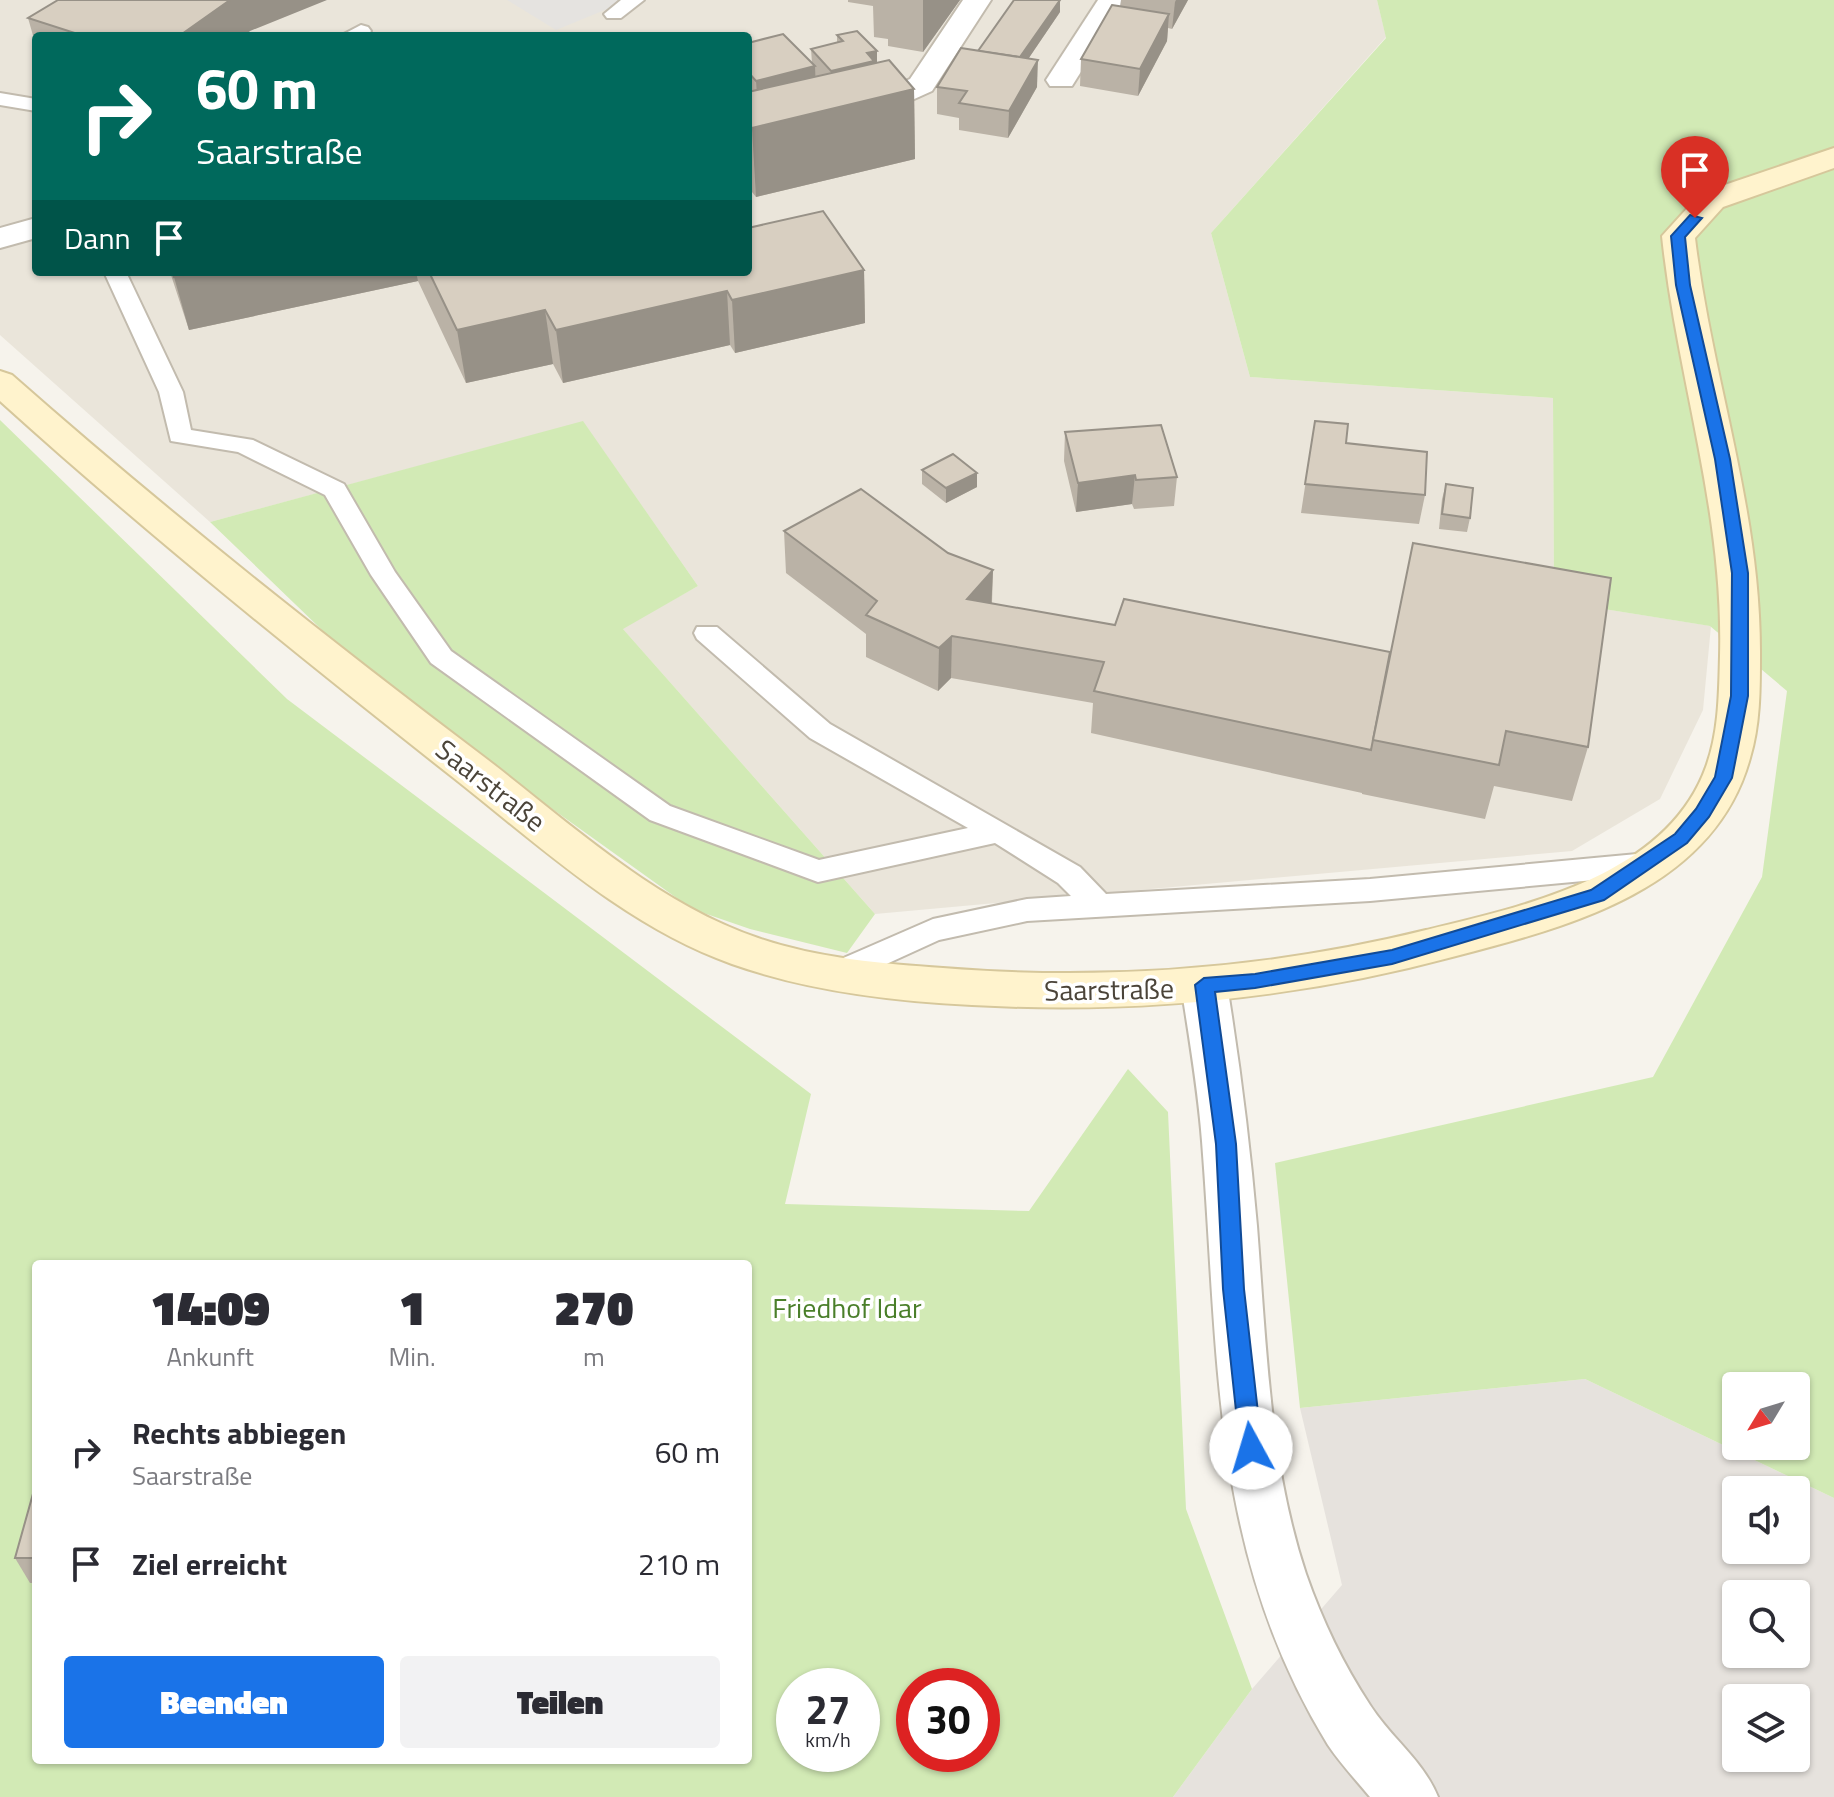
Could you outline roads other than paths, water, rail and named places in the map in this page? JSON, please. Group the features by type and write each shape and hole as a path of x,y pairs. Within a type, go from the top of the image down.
{"street":[{"path":"752,130 890,99 921,85 977,0"},
{"path":"1061,80 1112,0"},
{"name":"Saarstraße","path":"0,382 79,454 267,611 578,851 674,917 743,951 836,974 1018,991 1255,981 1392,957 1597,895 1648,864 1681,839 1702,813 1724,778 1739,696 1740,573 1722,459 1683,285 1678,236 1712,200 1834,157"},
{"path":"0,238 32,229"},
{"path":"1204,985 1220,1088 1234,1289 1263,1527 1292,1616 1331,1699 1408,1797"}],"lane":[{"path":"614,14 634,0"},
{"path":"0,99 32,104"},
{"path":"117,276 171,392 180,436 244,445 335,490 384,575 441,657 660,813 818,871 999,832"},
{"path":"707,633 820,731 1069,875 1097,904"},
{"path":"836,974 933,930 1027,910 1370,890 1648,864"}],"park label":[{"name":"Friedhof Idar","path":"847,1307"}]}
